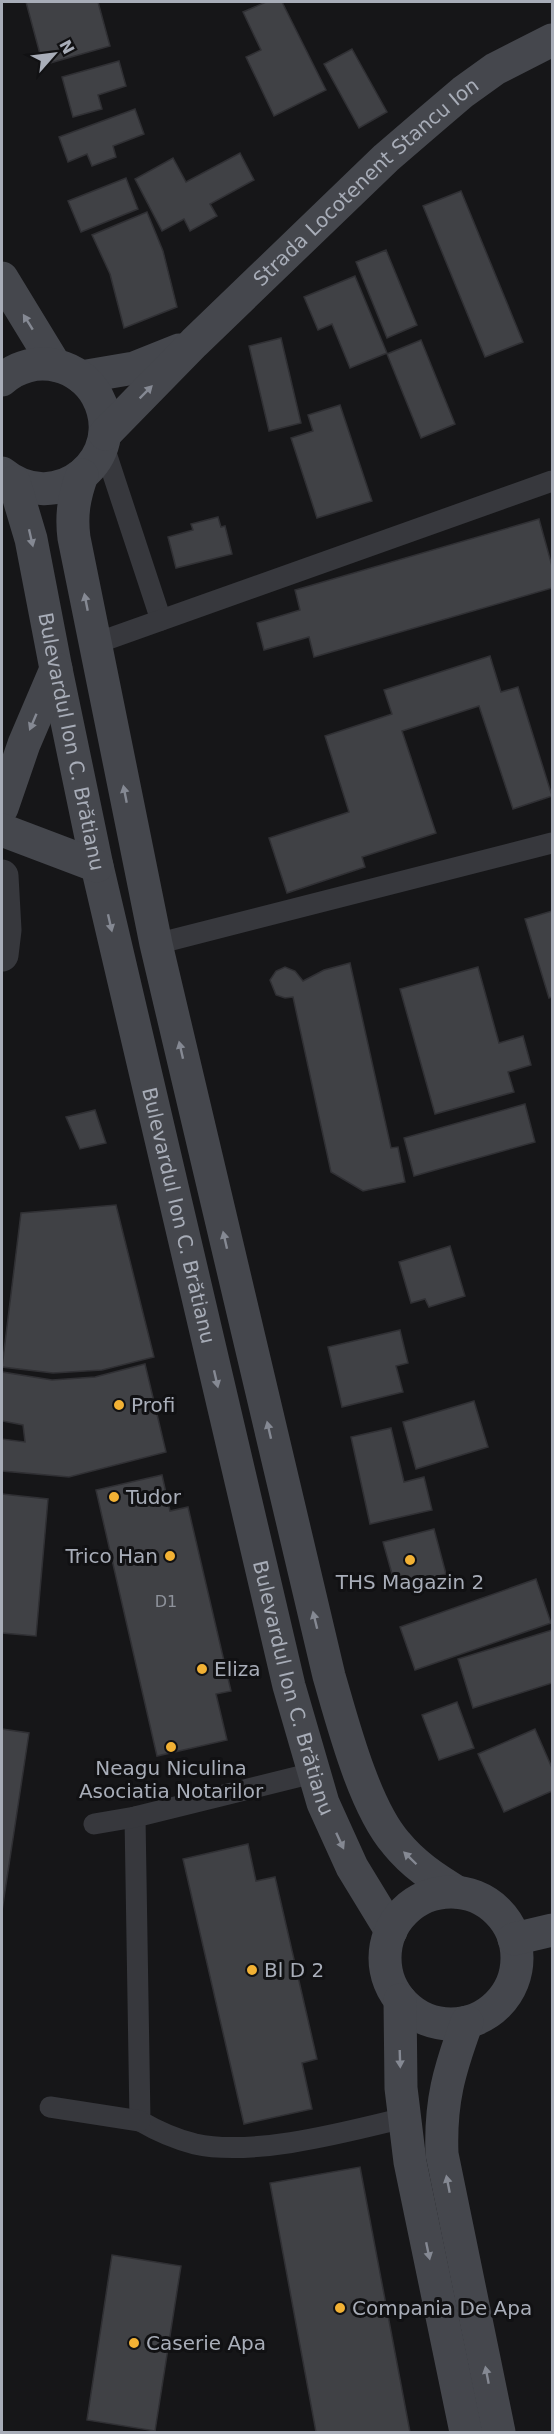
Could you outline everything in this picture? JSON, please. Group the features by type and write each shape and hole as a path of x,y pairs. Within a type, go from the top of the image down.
{"main road":[{"name":"Strada Locotenent Stancu Ion","path":"82,475 95,461 104,439 194,343 386,158 446,106 495,69 552,40"},
{"path":"2,278 68,371 94,390 104,413 104,439"},
{"name":"Strada Locotenent Stancu Ion","path":"2,380 24,367 40,364 68,371 134,368 194,343"},
{"path":"8,477 34,488 47,489 61,487 82,475"},
{"name":"Bulevardul Ion C. Brătianu","path":"82,475 72,520 76,556 156,944 285,1497 342,1720 380,1820 410,1858 428,1874 457,1892"},
{"name":"Bulevardul Ion C. Brătianu","path":"8,477 32,539 56,669 97,866 289,1686 323,1803 352,1867 391,1931"},
{"path":"2,807 24,744 56,669"},
{"path":"2,830 97,866"},
{"path":"440,1892 457,1892 478,1898 493,1907 504,1919 513,1939 517,1964 514,1979 507,1993 490,2012 467,2022 448,2024 433,2022 410,2011 400,2000 391,1988 385,1969 385,1950 391,1931 404,1911 420,1899 440,1892"},
{"path":"513,1939 552,1930"},
{"path":"400,2000 404,2118 410,2162 466,2433"},
{"path":"467,2022 448,2076 443,2102 442,2154 499,2433"}],"street":[{"path":"2,876 5,930 2,955"}],"lane":[{"path":"104,439 161,620"},
{"path":"94,644 552,481"},
{"path":"156,944 552,843"},
{"path":"94,1824 135,1817 314,1773"},
{"path":"135,1817 140,2121"},
{"path":"50,2107 140,2121 164,2135 196,2144 241,2147 320,2137 404,2118"}],"building":[{"path":"26,2 98,2 110,46 43,65"},
{"path":"266,2 282,2 326,90 274,116 246,57 261,50 243,12"},
{"path":"352,49 387,112 359,128 324,64"},
{"path":"119,61 126,86 98,95 102,109 73,117 62,77"},
{"path":"135,109 144,134 113,146 116,157 92,166 87,154 68,162 59,137"},
{"path":"240,153 254,180 210,204 217,216 190,231 184,219 162,231 135,179 173,158 186,182"},
{"path":"126,178 138,209 81,232 68,201"},
{"path":"461,191 523,342 485,357 423,206"},
{"path":"147,212 163,251 177,307 124,328 110,274 92,235"},
{"path":"386,250 417,325 387,338 356,262"},
{"path":"355,276 387,353 350,368 332,324 318,330 304,297"},
{"path":"281,338 301,423 269,431 249,346"},
{"path":"421,340 455,424 421,438 387,354"},
{"path":"340,405 372,501 317,518 291,438 313,431 308,415"},
{"path":"218,517 221,527 225,526 232,554 176,568 168,537 193,530 191,524"},
{"path":"539,519 552,566 552,588 314,657 309,637 264,650 257,623 300,610 295,590"},
{"path":"490,656 501,692 518,687 552,796 513,809 479,706 402,731 436,833 362,857 365,867 287,893 269,838 349,812 325,736 392,714 384,690"},
{"path":"552,911 552,997 549,998 525,919"},
{"path":"350,963 391,1148 398,1147 405,1182 363,1191 331,1172 293,997 285,998 276,995 270,980 276,971 285,967 295,971 303,981 324,970"},
{"path":"478,967 499,1043 523,1036 531,1065 508,1072 514,1092 435,1114 400,989"},
{"path":"525,1104 535,1142 414,1176 404,1138"},
{"path":"95,1110 106,1143 80,1149 66,1117"},
{"path":"116,1205 154,1357 102,1370 53,1373 2,1367 21,1213"},
{"path":"450,1246 465,1296 429,1307 425,1299 411,1303 399,1262"},
{"path":"400,1330 408,1363 396,1366 403,1392 342,1407 328,1347"},
{"path":"145,1364 166,1452 69,1477 2,1471 2,1439 25,1442 23,1425 2,1421 2,1372 52,1380 95,1377"},
{"path":"474,1401 488,1447 416,1469 403,1422"},
{"path":"391,1428 404,1482 424,1477 432,1510 370,1524 351,1437"},
{"path":"162,1475 170,1511 188,1507 231,1691 216,1694 227,1740 157,1756 96,1490"},
{"path":"2,1494 48,1499 36,1636 2,1633"},
{"path":"434,1529 446,1574 396,1588 383,1542"},
{"path":"536,1579 551,1623 415,1670 400,1627"},
{"path":"552,1630 552,1683 473,1708 458,1659"},
{"path":"457,1702 474,1748 439,1760 422,1715"},
{"path":"2,1729 29,1733 2,1911"},
{"path":"535,1729 552,1768 552,1791 504,1812 478,1754"},
{"name":"Bl D 2","path":"248,1844 256,1881 275,1877 317,2059 302,2063 312,2109 244,2124 183,1859"},
{"name":"Compania De Apa","path":"360,2167 410,2432 316,2432 270,2183"},
{"name":"Caserie Apa","path":"112,2255 181,2266 155,2431 87,2420"}],"place":[{"name":"Profi","path":"119,1405"},
{"name":"Tudor","path":"114,1497"},
{"name":"Trico Han","path":"170,1556"},
{"name":"THS Magazin 2","path":"410,1560"},
{"name":"Eliza","path":"202,1669"},
{"name":"Neagu Niculina Asociatia Notarilor","path":"171,1747"},
{"name":"Bl D 2","path":"252,1970"},
{"name":"Compania De Apa","path":"340,2308"},
{"name":"Caserie Apa","path":"134,2343"}]}
